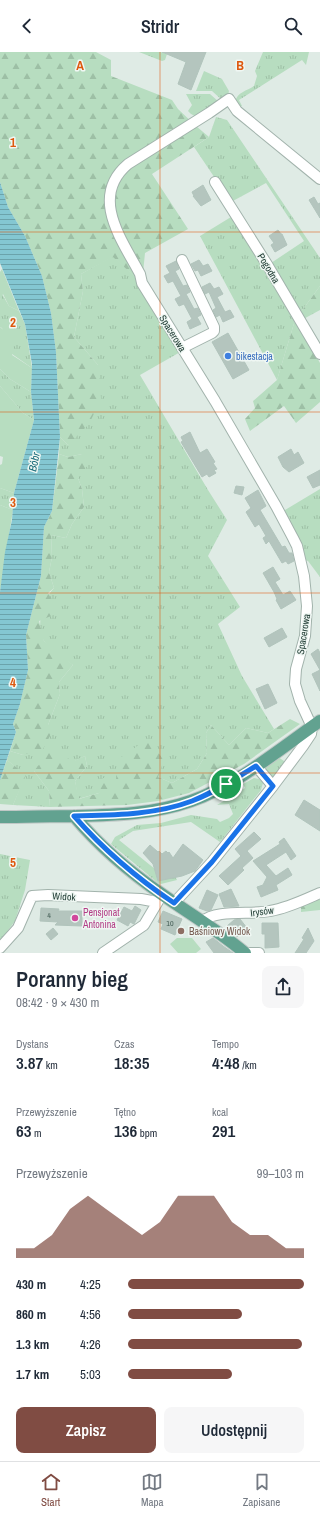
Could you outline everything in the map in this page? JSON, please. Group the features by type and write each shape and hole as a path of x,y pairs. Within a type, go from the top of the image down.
{"main road":[{"path":"0,817 131,814 190,801 226,784 256,766 316,724"},
{"path":"74,816 106,850 159,898 174,903 203,921 226,937 245,953"}],"street":[{"name":"Spacerowa","path":"316,724 300,701 295,684 296,669 304,636 307,606 304,576 297,546 238,440 142,283 140,274 110,214 109,198 113,182 122,169 210,113 229,99 237,111 320,179"},
{"name":"Pogodna","path":"215,182 268,266 320,354"},
{"path":"182,260 214,327 214,330 212,333 182,348"},
{"path":"174,903 212,862 273,786 303,746 316,724"},
{"path":"256,766 273,786"},
{"name":"Irysów","path":"203,921 213,915 265,912 280,909 320,893"},
{"name":"Widok","path":"0,948 18,928 32,896 48,895 141,900 159,898"},
{"path":"103,953 144,924 159,898"},
{"path":"245,953 259,953"}],"green space":[{"path":"0,52 96,52 111,60 111,76 172,100 178,109 209,137 152,174 188,229 145,253 142,283 113,257 81,274 83,291 74,337 98,365 101,399 89,424 68,445 60,437 56,352 51,313 42,276 25,236 8,207 0,182"},
{"path":"139,52 161,52 167,54 165,60 162,61"},
{"path":"263,52 309,52 306,65 302,60 239,100 242,106 240,107 235,102 236,99 240,94 254,86 257,76 255,71"},
{"path":"204,71 222,79 229,91 228,95 222,100 212,91 196,91"},
{"path":"186,94 210,94 219,102 197,117 188,111 192,105"},
{"path":"216,117 227,120 320,258 320,286 295,320 277,380 200,236 231,217 265,267 304,241 266,183 231,202 194,147 209,137"},
{"path":"113,256 142,283 182,351 140,375 227,520 208,556 240,607 218,624 242,676 274,729 268,733 246,728 229,745 211,725 206,733 207,753 197,769 172,783 158,777 116,780 99,793 78,799 75,781 87,766 85,756 75,761 34,771 49,791 50,807 13,805 25,775 7,760 10,751 23,755 48,725 60,694 59,682 73,665 44,641 41,635 40,621 44,606 54,588 49,572 52,557 51,535 66,538 72,524 84,507 82,489 78,478 82,454 68,457 59,454 60,437 68,445 98,365 74,337 83,291 81,274"},
{"path":"2,269 19,311 9,306 3,294 0,300 0,272"},
{"path":"320,286 320,310 298,322 320,363 320,402 296,423 284,406 250,431 245,419 255,408 253,401 277,380 295,320"},
{"path":"2,294 9,306 19,311 25,324 32,368 12,354 2,328 0,327 0,300"},
{"path":"0,327 15,340 12,355 32,368 31,392 10,379 0,369"},
{"path":"0,369 10,379 31,392 34,420 23,413 0,386"},
{"path":"0,386 23,413 34,420 14,493 0,488 0,465 2,464 3,457 0,456"},
{"path":"59,454 68,457 82,454 88,465 78,478 82,489 84,507 72,524 66,538 51,535 52,557 49,572 54,588 48,593 58,613 39,621 44,641 73,665 59,682 60,694 48,725 51,734 43,749 23,755 10,751 16,732 13,724 20,704 28,670 26,635 41,576 44,527 52,511"},
{"path":"0,488 14,493 13,510 0,505"},
{"path":"320,489 320,577 308,561 301,559 280,513"},
{"path":"0,505 13,510 0,592"},
{"path":"290,719 300,724 244,764 189,793 158,801 127,805 50,807 49,791 34,771 50,751 74,761 85,756 87,766 75,781 79,799 99,793 103,778 116,780 117,760 146,740 164,759 158,777 172,783 197,769 207,753 206,733 211,725 229,745 246,728 268,733"},
{"path":"278,757 285,763 276,776 271,777 265,770 265,767"},
{"path":"7,760 26,775 13,805 0,804 0,780"},
{"path":"254,778 259,779 263,783 261,790 220,842 191,822 133,831 119,840 155,869 158,880 175,876 177,880 161,884 158,883 111,844 115,837 137,825 161,823 191,815 217,819 220,822 229,818 233,814 229,804 217,805 245,788 243,784"},
{"path":"0,854 30,860 25,890 15,921 0,941"},
{"path":"309,900 320,900 320,910 301,912 301,906 308,905"},
{"path":"177,938 192,938 201,949 196,953 178,953 170,944"}],"water":[{"name":"Bóbr","path":"0,182 8,207 25,236 42,276 51,313 56,352 60,437 52,511 44,527 41,576 26,635 28,670 20,704 13,724 16,732 0,780 0,592 5,552 12,520 14,493 34,420 31,392 32,364 25,324 0,263"}],"building":[{"path":"162,52 206,52 191,90 178,84 186,62"},
{"path":"203,185 211,200 201,206 193,196 192,192"},
{"path":"314,197 318,204 320,203 320,218 309,200"},
{"path":"278,230 282,234 287,245 275,252 271,245 274,243 269,236"},
{"path":"199,260 203,266 208,264 212,271 201,276 198,270 195,271 191,264"},
{"path":"176,261 179,269 175,271 183,286 187,285 190,292 186,294 194,309 198,308 201,315 197,317 201,324 190,329 187,322 192,319 184,304 179,306 175,299 181,296 173,281 168,283 164,276 170,273 166,266"},
{"path":"210,283 214,289 219,287 223,294 217,297 225,312 230,310 234,317 223,322 220,315 216,317 213,310 216,308 209,292 205,294 202,287"},
{"path":"228,333 249,370 233,379 212,342"},
{"path":"190,432 200,453 207,449 215,462 213,463 217,469 214,470 216,473 209,477 207,474 202,477 181,442 183,441 181,437"},
{"path":"291,449 294,455 298,452 304,463 289,472 283,467 278,457"},
{"path":"320,470 320,485 313,488 307,477"},
{"path":"236,486 244,487 242,495 234,493"},
{"path":"258,490 266,506 260,510 282,547 285,546 289,553 292,553 294,561 288,564 286,561 282,563 269,541 266,544 263,538 266,536 259,524 255,527 246,512 251,508 245,498"},
{"path":"273,567 280,579 275,582 283,595 290,591 296,600 281,609 274,592 263,573"},
{"path":"282,628 287,637 269,647 264,638"},
{"path":"318,649 320,653 320,670 311,654"},
{"path":"320,670 320,691 312,674"},
{"path":"268,684 277,703 265,709 256,689"},
{"path":"304,800 320,810 320,831 295,815"},
{"path":"254,832 261,839 247,851 253,858 242,868 244,870 228,885 219,876 241,856 235,849"},
{"path":"284,838 296,856 291,860 286,852 266,865 276,876 288,868 292,875 276,885 278,890 261,897 257,887 263,885 267,877 253,861 280,844 279,842"},
{"path":"183,844 203,860 195,871 182,876 158,881 153,864 143,853 150,845 162,854 166,851 168,853 169,852 173,858"},
{"path":"231,889 239,906 224,907 219,894"},
{"path":"207,890 218,895 211,910 207,911 199,908"},
{"path":"135,906 141,910 134,924 130,922 128,926 117,920 124,907 132,911"},
{"path":"41,908 59,909 58,911 82,911 82,926 55,925 58,922 40,921"},
{"path":"163,911 182,919 175,935 161,929 163,924 158,922"},
{"path":"240,919 247,928 237,937 227,926 234,920"},
{"path":"262,923 278,923 279,947 265,948 265,934 262,934"},
{"path":"53,928 58,934 51,940 46,934"},
{"path":"308,928 314,941 306,953 295,953 304,939 302,938"},
{"path":"213,938 233,953 214,953 206,942"}],"place":[{"name":"bikestacja","path":"228,356"},
{"name":"Pensjonat Antonina","path":"75,918"},
{"name":"Baśniowy Widok","path":"181,931"}],"route":[{"path":"256,766 273,786 212,862 174,903 106,850 74,816 131,814 170,807 210,793 226,784 256,766"}]}
